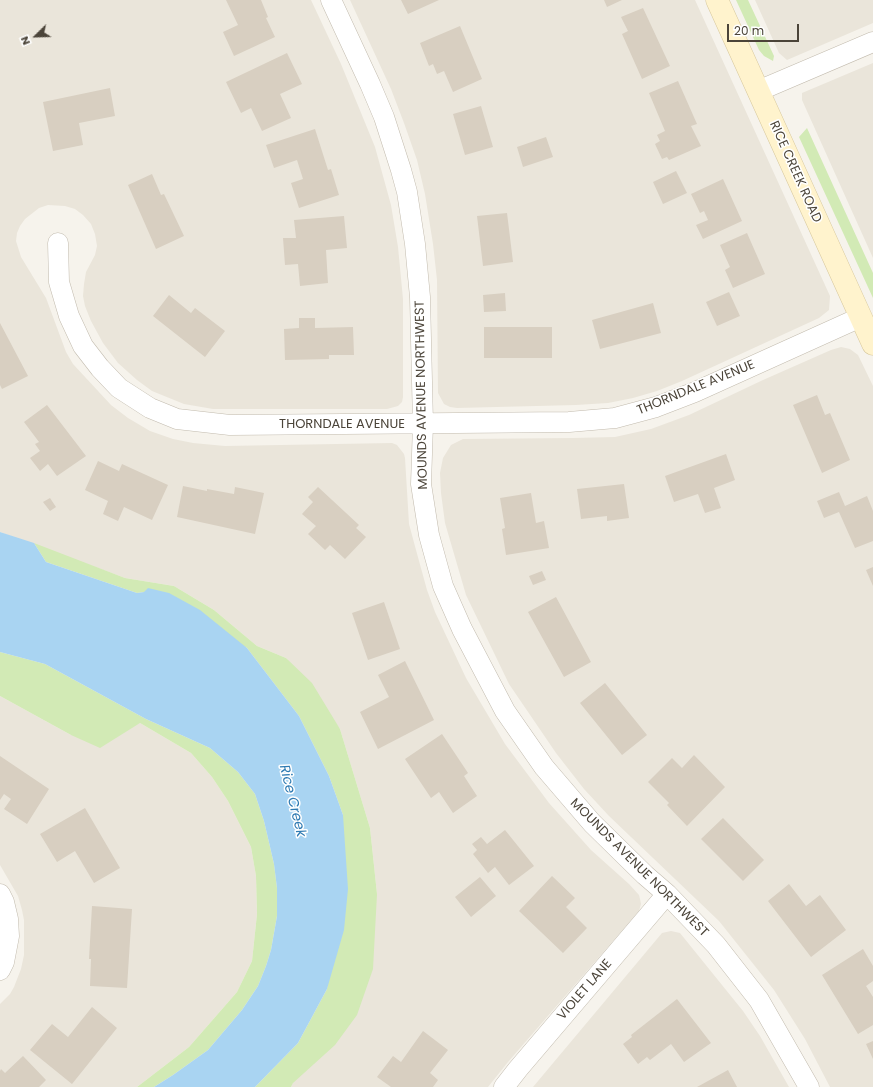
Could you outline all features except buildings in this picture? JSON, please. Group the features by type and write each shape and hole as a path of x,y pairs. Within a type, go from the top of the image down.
{"street":[{"name":"MOUNDS AVENUE NORTHWEST","path":"331,0 384,117 402,170 407,192 415,244 420,297 423,424 421,484 429,535 441,578 462,628 501,704 544,768 592,823 645,875 668,894 716,945 759,1000 809,1087"},
{"name":"RICE CREEK ROAD","path":"716,0 873,344"},
{"path":"758,91 873,42"},
{"name":"THORNDALE AVENUE","path":"58,243 59,282 69,316 83,346 100,368 119,388 150,408 177,419 230,425 569,422 615,418 656,407 695,392 861,317"},
{"path":"0,894 4,902 8,919 9,936 4,962 0,970"},
{"name":"VIOLET LANE","path":"504,1087 668,894"}],"shaded area":[{"path":"0,0 311,0 341,64 375,147 391,205 398,247 403,299 403,397 402,402 398,406 387,409 213,409 184,404 152,391 118,363 103,343 85,306 83,296 86,272 95,255 97,246 95,234 91,224 83,215 75,209 65,206 48,205 39,208 25,219 20,226 16,241 21,257 46,298 66,352 73,364 111,405 128,418 150,431 173,439 193,443 225,446 392,443 397,445 404,454 409,524 427,590 435,612 466,678 505,744 549,803 591,850 629,884 639,895 641,904 639,911 488,1087 291,1087 377,894 370,828 340,729 286,658 257,646 214,610 174,586 125,578 0,532"},
{"path":"350,0 695,0 830,296 829,310 819,318 682,381 657,391 633,398 608,403 576,405 457,408 444,404 438,393 437,280 425,194 417,160 391,89"},
{"path":"755,0 873,0 873,23 787,60 779,53"},
{"path":"873,63 873,258 802,100 802,93"},
{"path":"841,347 850,349 858,355 873,386 873,1087 830,1087 805,1039 774,990 719,921 609,816 584,789 556,753 509,684 466,595 445,523 440,473 443,458 451,445 463,439 615,437 651,429 689,415 763,380"},
{"path":"0,696 71,735 140,723 191,753 212,777 228,801 251,847 256,876 257,914 252,961 237,992 189,1047 137,1087 0,1087 0,1004 10,994 21,969 24,955 24,920 18,896 0,865"},
{"path":"671,931 680,933 743,1011 760,1036 789,1087 533,1087 662,933"}],"green space":[{"path":"736,0 748,0 774,56 773,61 764,56 759,50"},
{"path":"807,128 873,273 873,298 799,137"},
{"path":"34,543 125,578 174,586 214,610 257,646 286,658 312,683 340,729 370,828 377,894 373,969 357,1015 335,1045 293,1083 291,1087 255,1087 298,1043 327,989 343,815 329,776 299,716 247,648 144,592 137,593 46,562"},
{"path":"0,652 45,664 146,719 210,748 238,772 255,794 264,821 274,864 277,888 277,916 271,950 266,966 258,986 242,1010 208,1050 154,1087 137,1087 189,1047 237,992 252,961 257,914 256,876 251,847 228,801 212,777 191,753 140,723 100,748 71,735 0,696"}],"water":[{"name":"Rice Creek","path":"0,532 34,543 46,562 137,593 144,592 148,588 169,593 200,610 247,648 299,716 329,776 343,815 348,889 344,930 327,989 298,1043 255,1087 154,1087 208,1050 242,1010 258,986 266,966 271,950 277,916 277,888 274,864 264,821 255,794 238,772 210,748 146,719 45,664 0,652"}]}
